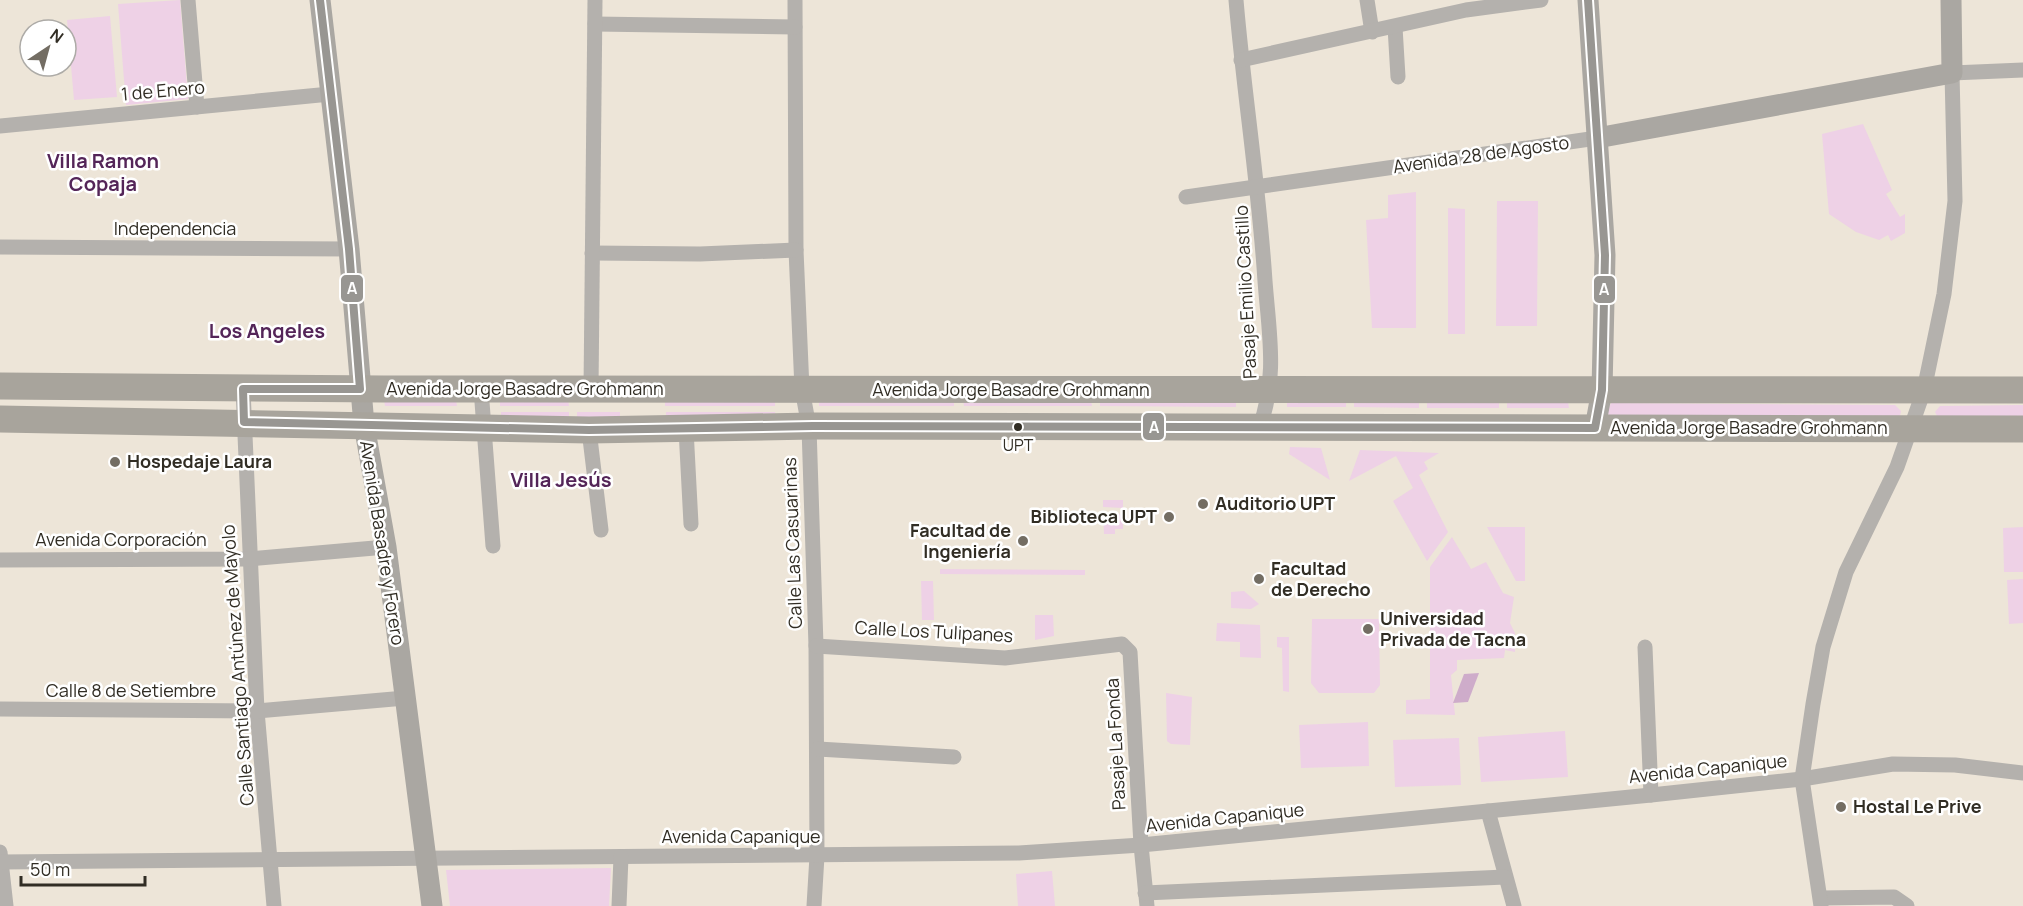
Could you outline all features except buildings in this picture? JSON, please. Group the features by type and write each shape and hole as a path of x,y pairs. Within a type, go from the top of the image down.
{"highway":[{"name":"Avenida Jorge Basadre Grohmann","path":"0,386 243,389 2023,390"},
{"path":"641,389 643,429"},
{"name":"Avenida Jorge Basadre Grohmann","path":"0,419 590,430 809,428 2023,429"}],"street":[{"path":"188,0 197,107"},
{"name":"Avenida Basadre y Forero","path":"320,0 349,249 364,425 386,547 432,906"},
{"path":"591,389 595,0"},
{"name":"Calle Las Casuarinas","path":"795,0 796,250 802,389 809,428 816,645 818,748 814,906"},
{"name":"Pasaje Emilio Castillo","path":"1236,0 1241,60 1258,188 1272,375 1259,429"},
{"path":"1367,0 1372,32"},
{"path":"1241,60 1395,27 1465,5 1541,0"},
{"path":"1588,0 1605,255 1602,390 1595,428"},
{"path":"1907,906 1894,897 1821,902 1802,779 1812,704 1826,636 1846,572 1897,467 1911,429 1924,390 1944,294 1955,201 1951,0"},
{"path":"595,24 795,27"},
{"path":"1395,27 1398,77"},
{"path":"1952,73 2023,70"},
{"name":"Avenida 28 de Agosto","path":"1186,197 1597,138 1952,73"},
{"name":"1 de Enero","path":"0,126 330,94"},
{"name":"Independencia","path":"0,247 349,249"},
{"path":"592,253 700,254 796,250"},
{"name":"Calle Santiago Antúnez de Mayolo","path":"243,389 257,711 274,906"},
{"path":"481,389 494,546"},
{"path":"686,429 691,524"},
{"path":"590,430 601,530"},
{"name":"Avenida Corporación","path":"0,560 249,559 386,547"},
{"name":"Calle Los Tulipanes","path":"816,645 1005,658 1122,644"},
{"name":"Pasaje La Fonda","path":"1122,644 1130,652 1146,900"},
{"path":"1645,647 1651,795"},
{"name":"Calle 8 de Setiembre","path":"0,709 257,711 405,698"},
{"path":"818,748 954,757"},
{"name":"Avenida Capanique","path":"0,858 271,860 1019,853 1141,845 1488,812 1802,779 1893,764 1955,765 2023,773"},
{"path":"1488,812 1504,877 1514,906"},
{"path":"619,906 621,857"},
{"path":"0,858 6,906"},
{"path":"1146,900 1504,877"}],"shaded area":[{"path":"180,0 188,99 126,105 118,4"},
{"path":"110,16 117,97 74,100 72,78 78,78 78,19"},
{"path":"1863,124 1892,190 1886,194 1900,217 1905,214 1905,233 1891,241 1888,235 1879,240 1856,232 1829,214 1822,134"},
{"path":"1416,192 1416,328 1372,328 1366,220 1388,218 1388,195"},
{"path":"1497,201 1538,201 1537,326 1496,326"},
{"path":"1448,208 1465,209 1465,334 1448,334"},
{"path":"384,400 456,400 457,406 385,406"},
{"path":"500,400 568,400 569,406 500,406"},
{"path":"665,400 775,400 775,406 665,406"},
{"path":"819,400 954,400 954,406 819,406"},
{"path":"963,400 1091,401 1092,406 964,406"},
{"path":"1100,401 1236,401 1236,407 1100,406"},
{"path":"1287,401 1346,401 1346,407 1287,407"},
{"path":"1354,401 1419,402 1419,408 1354,407"},
{"path":"1427,402 1499,402 1499,408 1427,408"},
{"path":"1507,402 1568,402 1569,408 1507,408"},
{"path":"1611,403 1895,405 1901,411 1900,416 1610,417 1607,412"},
{"path":"2023,405 2023,422 1938,418 1935,412 1940,406"},
{"path":"501,412 569,412 569,418 501,418"},
{"path":"577,412 620,412 620,418 577,418"},
{"path":"666,412 775,412 776,418 666,418"},
{"path":"1290,447 1321,448 1330,480 1289,454"},
{"path":"1360,450 1439,453 1424,462 1428,469 1419,475 1448,532 1427,561 1393,501 1413,488 1396,456 1349,481"},
{"path":"1103,500 1123,500 1123,508 1103,507"},
{"path":"1103,513 1123,514 1123,529 1115,529 1115,534 1104,534"},
{"path":"1487,527 1525,527 1525,581 1516,581"},
{"path":"2023,527 2023,572 2004,572 2003,528"},
{"path":"1452,537 1471,569 1486,562 1503,593 1514,597 1510,623 1515,633 1515,652 1505,650 1504,658 1457,660 1457,670 1451,675 1455,715 1406,714 1406,700 1430,699 1430,567"},
{"path":"940,569 1085,570 1085,575 940,574"},
{"path":"2023,579 2023,623 2009,624 2007,580"},
{"path":"921,581 933,581 934,620 922,620"},
{"path":"1244,591 1259,604 1251,609 1231,608 1231,592"},
{"path":"1035,615 1053,615 1054,636 1035,640"},
{"path":"1312,619 1379,619 1380,685 1374,693 1319,693 1311,683"},
{"path":"1217,623 1260,625 1261,658 1240,657 1240,642 1216,641"},
{"path":"1277,637 1289,637 1289,692 1283,691 1282,648 1277,647"},
{"path":"1479,673 1468,702 1453,703 1464,674"},
{"path":"1166,693 1192,697 1190,745 1171,744 1167,741"},
{"path":"1368,722 1369,766 1301,768 1299,725"},
{"path":"1565,731 1568,777 1481,782 1478,737"},
{"path":"1459,738 1461,785 1395,787 1393,740"},
{"path":"611,868 609,906 450,906 446,870"},
{"path":"1052,871 1055,906 1018,906 1016,874"}],"transit line":[{"name":"A","path":"320,0 349,249 360,389 243,389 244,422 589,430 813,426 1595,428 1602,390 1605,255 1588,0"}],"place":[{"name":"UPT","path":"1018,427"},
{"name":"Hospedaje Laura","path":"115,462"},
{"name":"Auditorio UPT","path":"1203,504"},
{"name":"Biblioteca UPT","path":"1169,517"},
{"name":"Facultad de Ingeniería","path":"1023,541"},
{"name":"Facultad de Derecho","path":"1259,579"},
{"name":"Universidad Privada de Tacna","path":"1368,629"},
{"name":"Hostal Le Prive","path":"1841,807"}],"district":[{"name":"Villa Ramon Copaja","path":"103,172"},
{"name":"Los Angeles","path":"267,331"},
{"name":"Villa Jesús","path":"561,480"}]}
